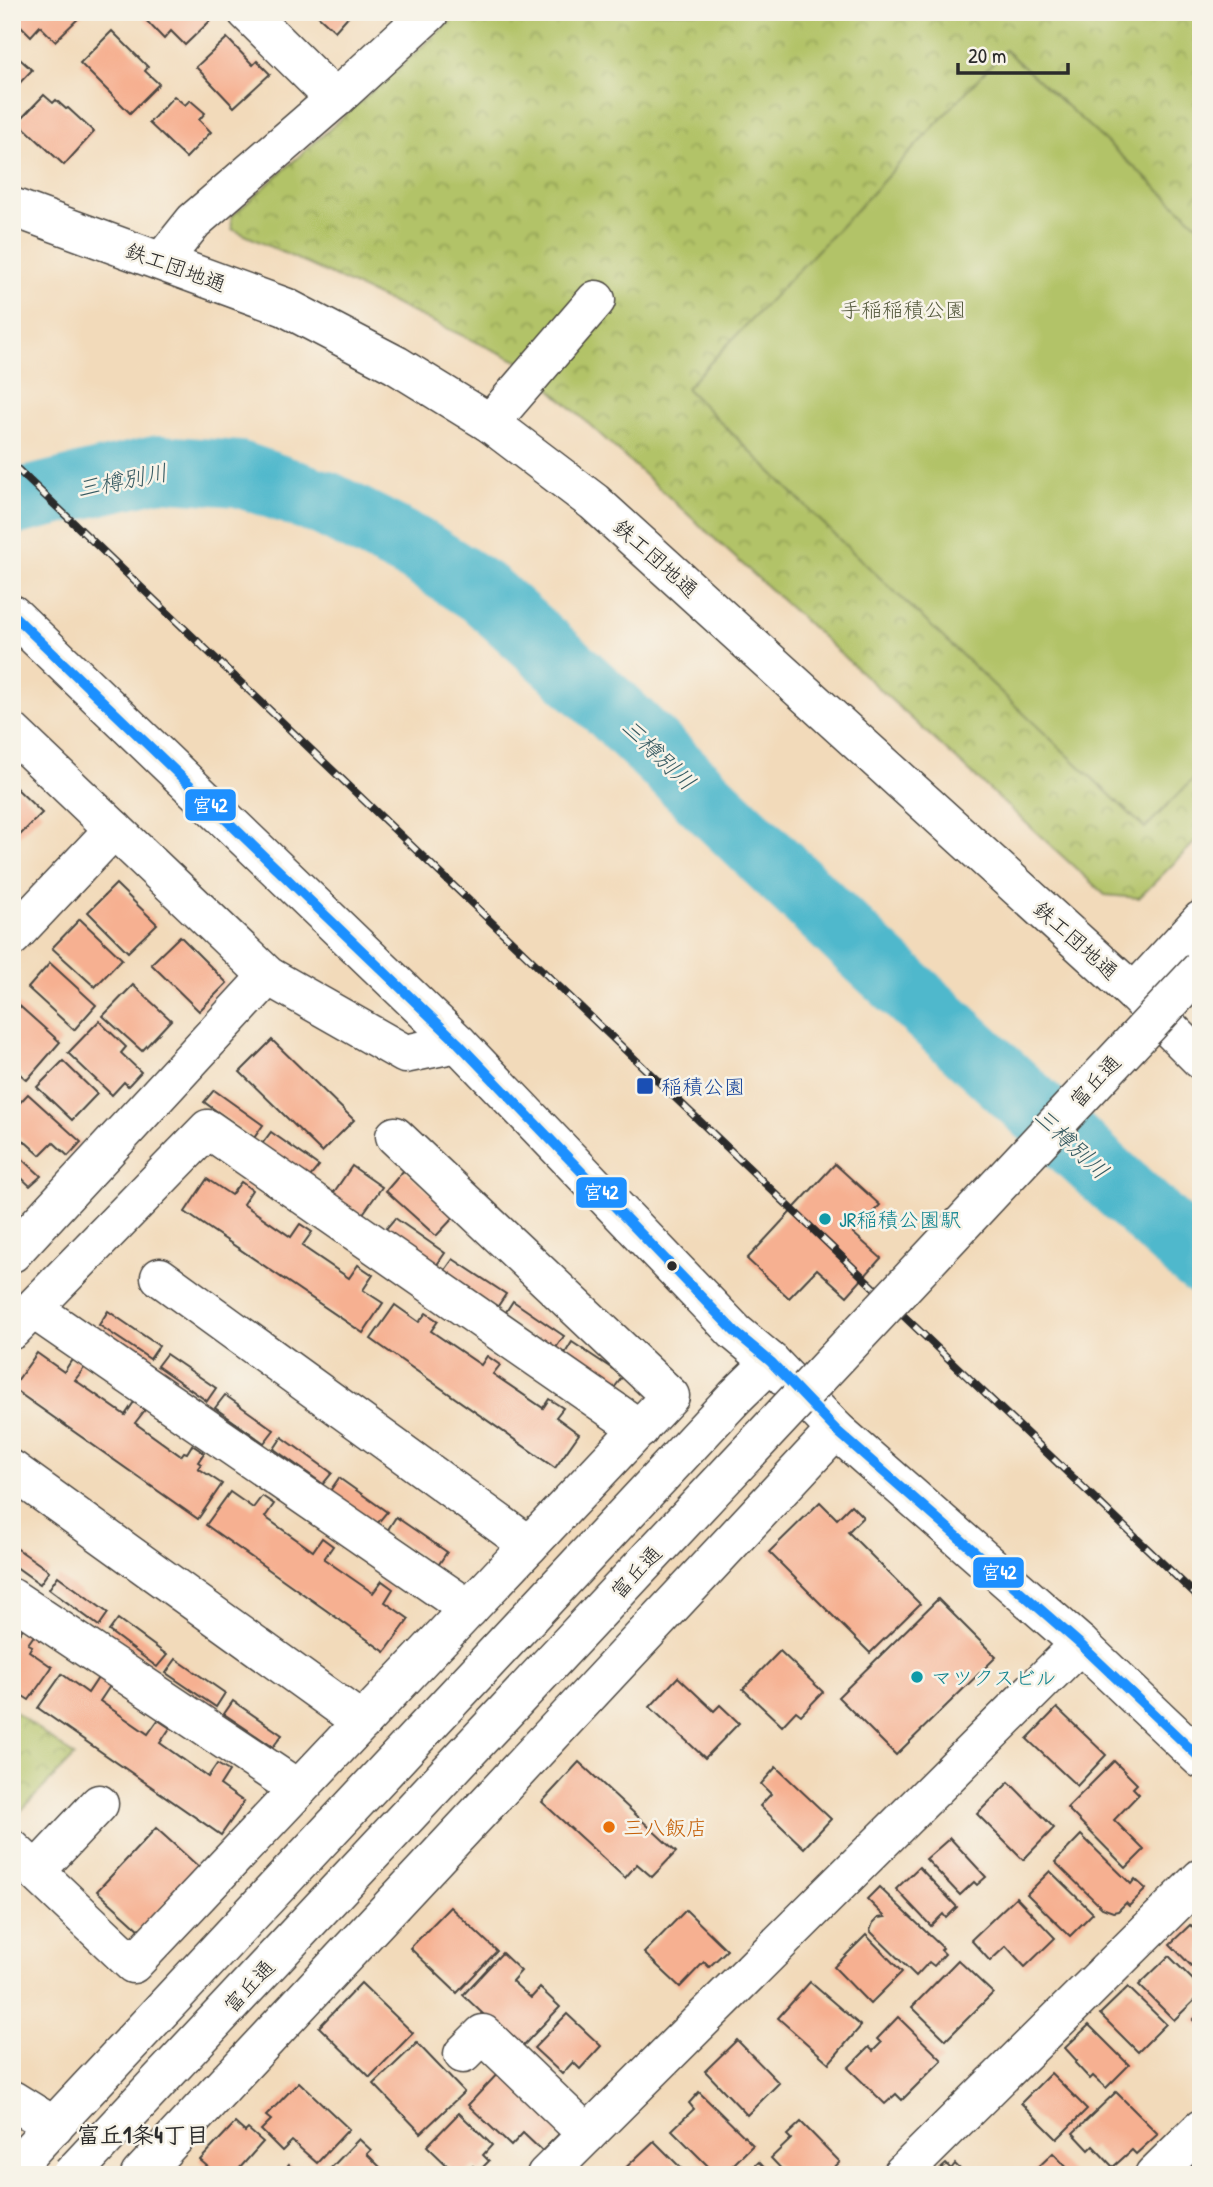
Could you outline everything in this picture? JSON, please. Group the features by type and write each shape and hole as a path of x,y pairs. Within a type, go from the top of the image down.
{"street":[{"path":"247,12 335,99"},
{"path":"162,261 194,221 335,99 430,12"},
{"name":"鉄工団地通","path":"12,207 285,307 396,365 490,423 594,502 1196,1047"},
{"path":"490,423 596,300"},
{"path":"12,614 458,1043 726,1322 771,1362 836,1430 1080,1644 1201,1759"},
{"path":"12,732 268,976 405,1054 458,1043"},
{"path":"12,937 114,829"},
{"path":"1134,993 1201,920"},
{"name":"富丘通","path":"71,2175 1201,969"},
{"path":"12,1253 268,976"},
{"path":"469,1609 23,1320 208,1129 640,1429"},
{"path":"99,1804 18,1855 133,1964 670,1396 395,1136"},
{"path":"160,1277 529,1545"},
{"path":"12,2171 771,1362"},
{"path":"149,2172 836,1430"},
{"path":"12,1470 362,1721"},
{"path":"12,1598 298,1790"},
{"path":"546,2175 1080,1644"},
{"path":"901,2175 1201,1878"},
{"path":"463,2054 483,2034 587,2134"},
{"path":"12,2101 54,2126"},
{"path":"1154,2175 1201,2129"}],"green space":[{"name":"手稲稲積公園","path":"461,12 1201,12 1201,836 1139,898 1105,895 522,363 232,229 231,217"},
{"path":"1005,50 1201,228 1201,771 1145,828 841,541 686,388"},
{"path":"12,1709 74,1756 17,1815 12,1811"}],"building":[{"path":"12,12 85,12 55,41 40,26 31,36 12,17"},
{"path":"138,12 201,12 210,21 185,45 171,31 164,39"},
{"path":"314,12 352,12 335,31"},
{"path":"112,31 148,67 145,71 159,84 130,113 80,63"},
{"path":"227,38 253,65 257,61 270,74 234,107 196,67"},
{"path":"12,52 32,70 12,91"},
{"path":"44,95 53,103 56,100 68,108 94,132 64,165 18,122"},
{"path":"174,96 185,105 190,100 205,113 199,120 211,132 186,158 149,123"},
{"path":"12,784 42,813 12,843"},
{"path":"116,884 157,924 128,952 88,912"},
{"path":"80,919 122,959 95,987 52,948"},
{"path":"180,936 227,983 199,1011 151,964"},
{"path":"50,963 96,1005 74,1030 28,988"},
{"path":"133,985 171,1020 142,1051 103,1016"},
{"path":"14,1001 60,1042 27,1080 12,1067"},
{"path":"99,1021 126,1047 121,1053 141,1072 128,1086 124,1082 112,1095 68,1053"},
{"path":"272,1040 354,1120 322,1152 240,1072"},
{"path":"63,1061 97,1094 72,1120 37,1087"},
{"path":"214,1090 263,1125 254,1138 204,1102"},
{"path":"28,1094 81,1142 68,1156 53,1142 40,1155 12,1130 12,1111"},
{"path":"271,1132 319,1166 310,1177 262,1144"},
{"path":"12,1149 41,1176 30,1186 12,1169"},
{"name":"JR稲積公園駅","path":"835,1164 880,1205 853,1233 881,1258 847,1296 817,1269 789,1298 747,1259"},
{"path":"352,1166 382,1187 362,1215 332,1195"},
{"path":"404,1170 455,1216 436,1236 386,1191"},
{"path":"207,1179 231,1195 241,1182 252,1190 243,1204 291,1237 300,1224 312,1232 302,1246 349,1278 358,1265 373,1275 363,1290 383,1303 363,1333 185,1212"},
{"path":"395,1218 445,1253 436,1266 385,1230"},
{"path":"453,1259 506,1294 496,1309 443,1273"},
{"path":"513,1301 564,1336 555,1349 504,1315"},
{"path":"395,1305 419,1322 426,1313 438,1321 431,1331 481,1365 487,1356 500,1365 493,1374 543,1408 549,1399 563,1408 556,1417 579,1434 555,1468 371,1339"},
{"path":"108,1311 159,1346 150,1359 99,1325"},
{"path":"572,1342 623,1376 614,1388 564,1355"},
{"path":"37,1353 64,1372 73,1358 85,1367 75,1380 125,1415 134,1402 145,1410 135,1423 181,1456 184,1452 187,1453 192,1445 204,1453 198,1462 201,1464 198,1468 222,1484 198,1519 12,1388"},
{"path":"166,1354 216,1388 207,1401 157,1366"},
{"path":"225,1395 274,1430 264,1443 215,1408"},
{"path":"282,1437 332,1473 323,1484 274,1449"},
{"path":"339,1478 387,1512 377,1524 330,1491"},
{"path":"230,1492 253,1508 262,1496 274,1504 265,1517 313,1551 322,1538 333,1546 324,1559 373,1593 382,1581 393,1589 385,1602 409,1619 385,1652 206,1525"},
{"path":"820,1502 837,1519 851,1505 863,1517 848,1532 920,1604 870,1653 769,1552"},
{"path":"396,1517 447,1552 437,1567 387,1531"},
{"path":"12,1545 49,1571 40,1584 12,1564"},
{"path":"58,1576 108,1613 99,1626 49,1589"},
{"name":"マツクスビル","path":"938,1599 996,1657 896,1755 838,1697"},
{"path":"118,1619 167,1655 157,1667 109,1631"},
{"path":"24,1627 35,1634 28,1644 32,1646 29,1651 52,1667 29,1700 12,1689 12,1637 14,1634 17,1637"},
{"path":"780,1651 823,1692 801,1715 796,1711 782,1726 743,1689"},
{"path":"176,1659 225,1693 216,1707 166,1673"},
{"path":"62,1674 88,1693 98,1678 110,1686 100,1701 148,1734 158,1720 170,1728 160,1743 208,1777 217,1764 229,1771 220,1785 244,1802 221,1835 38,1708"},
{"path":"678,1677 714,1711 720,1705 739,1723 705,1758 650,1707"},
{"path":"233,1701 282,1735 273,1747 224,1714"},
{"path":"1057,1708 1106,1755 1077,1786 1027,1739"},
{"path":"1114,1761 1137,1784 1133,1788 1139,1794 1114,1820 1144,1850 1126,1868 1067,1808"},
{"name":"三八飯店","path":"579,1762 676,1852 652,1877 637,1864 625,1878 542,1802"},
{"path":"776,1767 831,1819 804,1848 760,1806 771,1794 761,1784"},
{"path":"1009,1782 1054,1828 1023,1860 977,1814"},
{"path":"156,1828 199,1867 140,1930 97,1891"},
{"path":"1081,1835 1131,1884 1135,1879 1146,1889 1129,1906 1126,1903 1113,1912 1102,1908 1055,1862"},
{"path":"950,1838 986,1877 977,1885 974,1882 960,1895 926,1859"},
{"path":"919,1867 957,1907 946,1918 943,1914 931,1926 896,1889"},
{"path":"1050,1871 1093,1913 1070,1936 1027,1894"},
{"path":"879,1887 943,1948 941,1950 945,1954 934,1966 929,1962 916,1976 870,1931 878,1918 885,1917 867,1899"},
{"path":"1016,1897 1055,1938 1025,1967 1006,1946 990,1961 971,1940"},
{"path":"450,1907 497,1951 457,1993 410,1948"},
{"path":"686,1910 727,1950 709,1967 704,1962 680,1987 644,1953"},
{"path":"1190,1925 1201,1937 1201,1976 1170,1944"},
{"path":"866,1935 902,1972 870,2004 834,1967"},
{"path":"502,1953 521,1971 512,1981 531,1998 540,1988 560,2007 520,2049 463,1995"},
{"path":"1169,1956 1201,1988 1201,1994 1174,2020 1139,1985"},
{"path":"958,1960 993,1993 946,2040 912,2007"},
{"path":"810,1982 861,2026 829,2063 778,2018"},
{"path":"361,1983 413,2033 370,2077 319,2027"},
{"path":"1128,1987 1166,2024 1138,2052 1100,2014"},
{"path":"1201,2012 1201,2028 1193,2020"},
{"path":"567,2014 601,2046 580,2069 573,2062 562,2074 534,2048"},
{"path":"898,2017 942,2060 902,2100 896,2094 885,2104 848,2068 869,2047 873,2051 881,2043 877,2039"},
{"path":"1089,2025 1129,2065 1106,2088 1093,2076 1090,2079 1065,2048"},
{"path":"737,2040 779,2083 747,2115 705,2071"},
{"path":"417,2043 464,2092 421,2133 374,2084"},
{"path":"502,2069 562,2131 542,2151 523,2133 511,2146 468,2105"},
{"path":"1051,2073 1087,2109 1057,2139 1021,2103"},
{"path":"299,2082 349,2129 317,2163 292,2141 282,2151 261,2130 271,2120 266,2116"},
{"path":"699,2092 753,2145 723,2175 717,2175 672,2130 694,2109 689,2103"},
{"path":"1116,2092 1158,2134 1136,2154 1132,2150 1113,2167 1093,2146 1089,2150 1073,2133"},
{"path":"459,2113 492,2145 483,2155 489,2161 479,2171 473,2166 464,2175 457,2175 427,2146"},
{"path":"801,2122 840,2162 828,2173 830,2175 787,2175 771,2158 791,2139 787,2135"},
{"path":"235,2123 245,2132 248,2129 263,2142 238,2170 243,2175 211,2175 214,2172 200,2160"},
{"path":"359,2139 371,2150 367,2154 388,2175 328,2175 326,2173"},
{"path":"654,2141 685,2172 682,2175 618,2175"},
{"path":"1053,2153 1074,2175 1030,2175"},
{"path":"759,2162 771,2175 745,2175"},
{"path":"946,2164 951,2169 955,2164 966,2175 940,2175 937,2172"},
{"path":"289,2165 300,2175 280,2175"}],"waterway":[{"name":"三樽別川","path":"12,503 159,468 239,474 326,504 418,551 486,595 612,709 863,950 1201,1262"}],"railway":[{"path":"12,464 1201,1600"}],"transit line":[{"name":"宮42","path":"12,614 458,1043 735,1332 771,1362 836,1430 1080,1644 1201,1759"}],"place":[{"name":"稲積公園","path":"645,1086"},
{"name":"JR稲積公園駅","path":"825,1219"},
{"name":"マツクスビル","path":"917,1677"},
{"name":"三八飯店","path":"609,1827"}],"district":[{"name":"富丘1条4丁目","path":"143,2134"}]}
